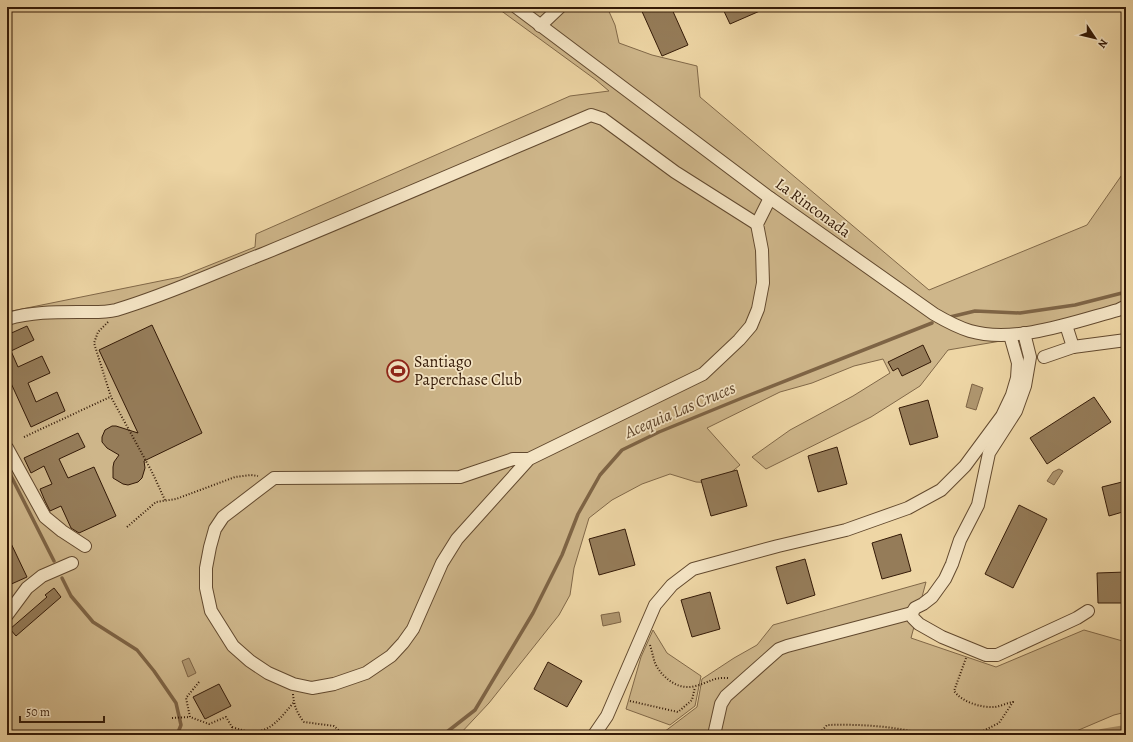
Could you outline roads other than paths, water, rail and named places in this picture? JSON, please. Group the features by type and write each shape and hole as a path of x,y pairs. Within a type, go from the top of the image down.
{"street":[{"name":"La Rinconada","path":"516,7 770,198 934,314 953,325 972,331 1010,335 1066,325 1118,310 1126,306"},
{"path":"540,26 560,7"},
{"path":"7,318 23,314 43,312 102,312 114,311 123,308 165,293 307,235 591,115 603,119 675,172 757,224"},
{"path":"529,459 513,459 460,476 274,478 223,517 215,529 206,568 206,588 211,610 233,646 250,661 268,672 293,684 312,688 334,684 366,672 391,656 413,629 442,563 457,539 529,459 703,374 739,340 751,326 758,309 763,284 762,250 757,224 770,198"},
{"path":"1066,325 1073,347"},
{"path":"714,735 721,704 726,696 779,649 912,613 915,608 932,597 945,579 960,540 978,505 989,453 1016,411 1025,386 1030,357 1024,333"},
{"path":"594,735 607,716 655,605 672,585 693,569 778,546 846,530 908,508 941,490 965,466 1002,416 1012,395 1017,378 1018,363 1010,335"},
{"path":"1044,358 1073,347 1126,340"},
{"path":"7,448 45,517 62,531 85,546"},
{"path":"7,615 27,588 42,576 72,563"},
{"path":"912,613 913,618 919,624 942,637 986,655 996,655 1088,611"}],"waterway":[{"name":"Acequia Las Cruces","path":"950,317 975,311 1020,313 1075,305 1126,292"},
{"name":"Acequia Las Cruces","path":"443,735 475,710 533,613 562,555 578,514 600,475 622,450 659,432 932,323"},
{"path":"7,468 54,561"},
{"path":"62,578 71,596 93,622 137,650 154,671 176,703 181,725 177,735"},
{"path":"1102,735 1126,731"}],"place":[{"name":"Santiago Paperchase Club","path":"398,371"}]}
